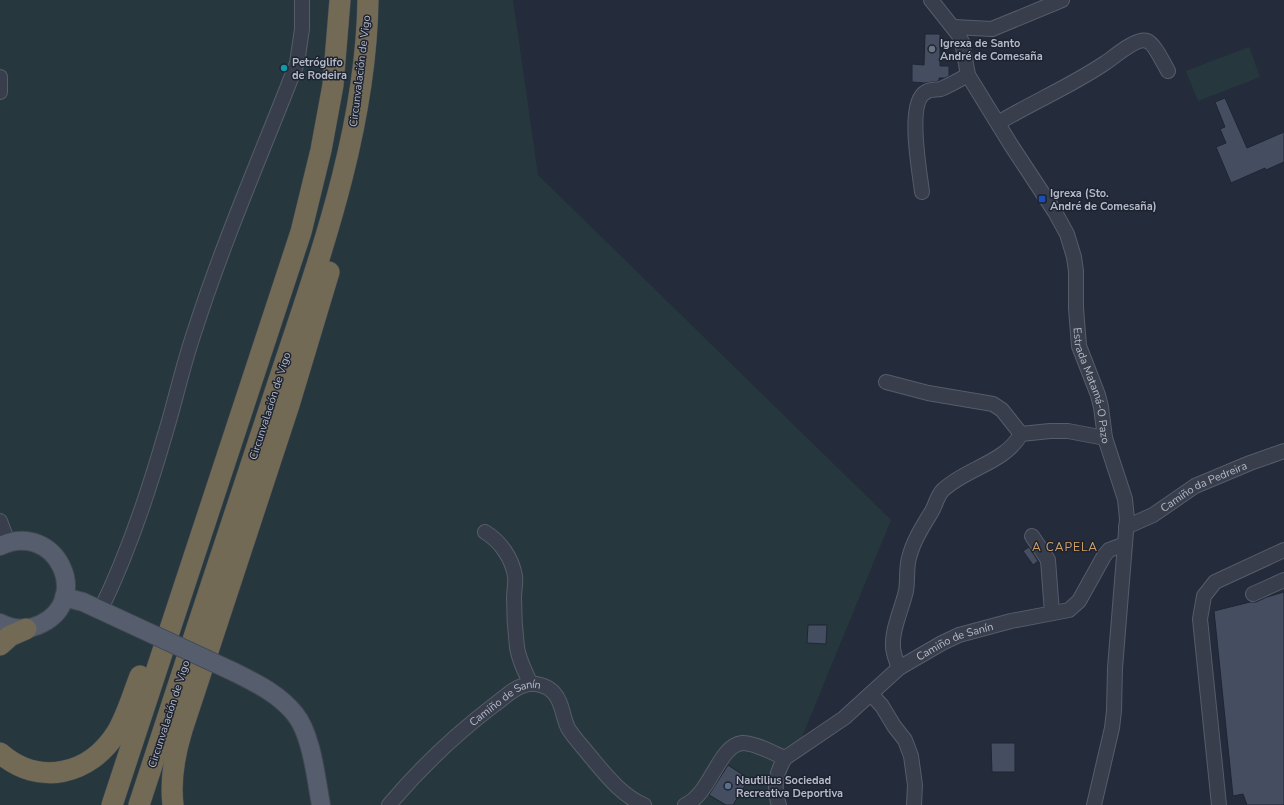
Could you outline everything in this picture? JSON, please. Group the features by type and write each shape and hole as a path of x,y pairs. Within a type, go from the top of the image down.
{"highway":[{"path":"112,805 301,232 321,150 332,84 340,0"},
{"name":"Circunvalación de Vigo","path":"139,805 329,227 358,111 368,18 368,0"},
{"path":"173,805 174,767 182,730 289,405 330,271 357,154 358,111"},
{"path":"0,753 15,764 26,769 38,772 57,773 80,767 104,749 117,732 132,698 188,542 210,508"},
{"path":"0,645 10,636 26,629"}],"main road":[{"path":"0,624 16,629 36,627 50,619 60,607 66,588 65,575 60,563 56,556 46,548 34,542 16,540 4,544"},
{"path":"64,597 83,602 234,672 260,685 280,698 296,714 304,730 314,763 320,805"}],"street":[{"path":"100,611 117,576 132,537 164,438 193,335 217,266 297,63 302,29 302,0"},
{"name":"Estrada Matamá-O Pazo","path":"930,0 954,27 962,42 968,75 1055,212 1071,245 1076,271 1076,308 1079,346 1081,355 1098,395 1103,416 1105,438 1125,499 1127,511 1115,668 1114,711 1112,728 1094,805"},
{"path":"954,27 992,30 1062,0"},
{"path":"998,123 1034,102 1089,74 1137,41 1147,41 1151,43 1168,71"},
{"path":"922,192 915,124 918,101 926,91 939,89 968,75"},
{"path":"0,77 0,92"},
{"path":"886,382 928,393 993,404 1002,410 1021,434"},
{"path":"1021,434 1068,431 1105,438"},
{"path":"899,668 893,653 893,644 894,634 906,591 909,558 937,499 943,490 954,482 970,472 988,464 1013,446 1021,434"},
{"name":"Camiño da Pedreira","path":"1126,527 1153,515 1195,486 1250,463 1284,451"},
{"path":"0,521 4,544"},
{"path":"485,532 497,541 506,553 512,566 515,577 514,598 517,648 521,663 530,684"},
{"path":"1032,536 1048,560 1052,613"},
{"name":"Camiño de Sanín","path":"785,758 844,718 899,668 949,639 1011,621 1064,611 1075,606 1104,556 1109,550 1125,544"},
{"path":"1219,805 1200,619 1204,596 1216,582 1284,550"},
{"path":"1252,594 1284,580"},
{"name":"Camiño de Sanín","path":"389,805 417,772 475,720 516,688 530,684 543,685 553,692 559,699 567,726 573,736 617,788 630,798 644,805"},
{"path":"871,694 882,706 894,726 905,740 911,756 915,785 914,805"},
{"path":"685,805 699,795 731,747 742,743 752,744 785,758 781,764 776,781 778,805"}],"shaded area":[{"path":"0,0 513,0 538,175 891,520 774,805 0,805"},
{"path":"1249,47 1260,77 1198,101 1186,71"}],"building":[{"name":"Igrexa de Santo André de Comesaña","path":"925,34 940,34 940,66 949,66 949,76 939,78 939,81 925,83 912,82 912,64 924,65"},
{"path":"1225,98 1247,148 1284,132 1284,162 1266,170 1265,168 1231,183 1216,147 1226,143 1220,129 1225,127 1215,102"},
{"path":"1029,547 1038,561 1033,565 1023,551"},
{"path":"1284,592 1284,805 1247,805 1243,794 1233,796 1214,611 1250,602 1256,602"},
{"path":"808,625 827,625 826,644 807,643"},
{"path":"991,743 1015,743 1015,772 992,772"},
{"name":"Nautilius Sociedad Recreativa Deportiva","path":"728,765 749,779 733,805 726,805 709,795"}],"place":[{"name":"Igrexa de Santo André de Comesaña","path":"932,49"},
{"name":"Petróglifo de Rodeira","path":"284,68"},
{"name":"Igrexa (Sto. André de Comesaña)","path":"1042,199"},
{"name":"Nautilius Sociedad Recreativa Deportiva","path":"728,786"}],"district":[{"name":"A CAPELA","path":"1065,547"}]}
